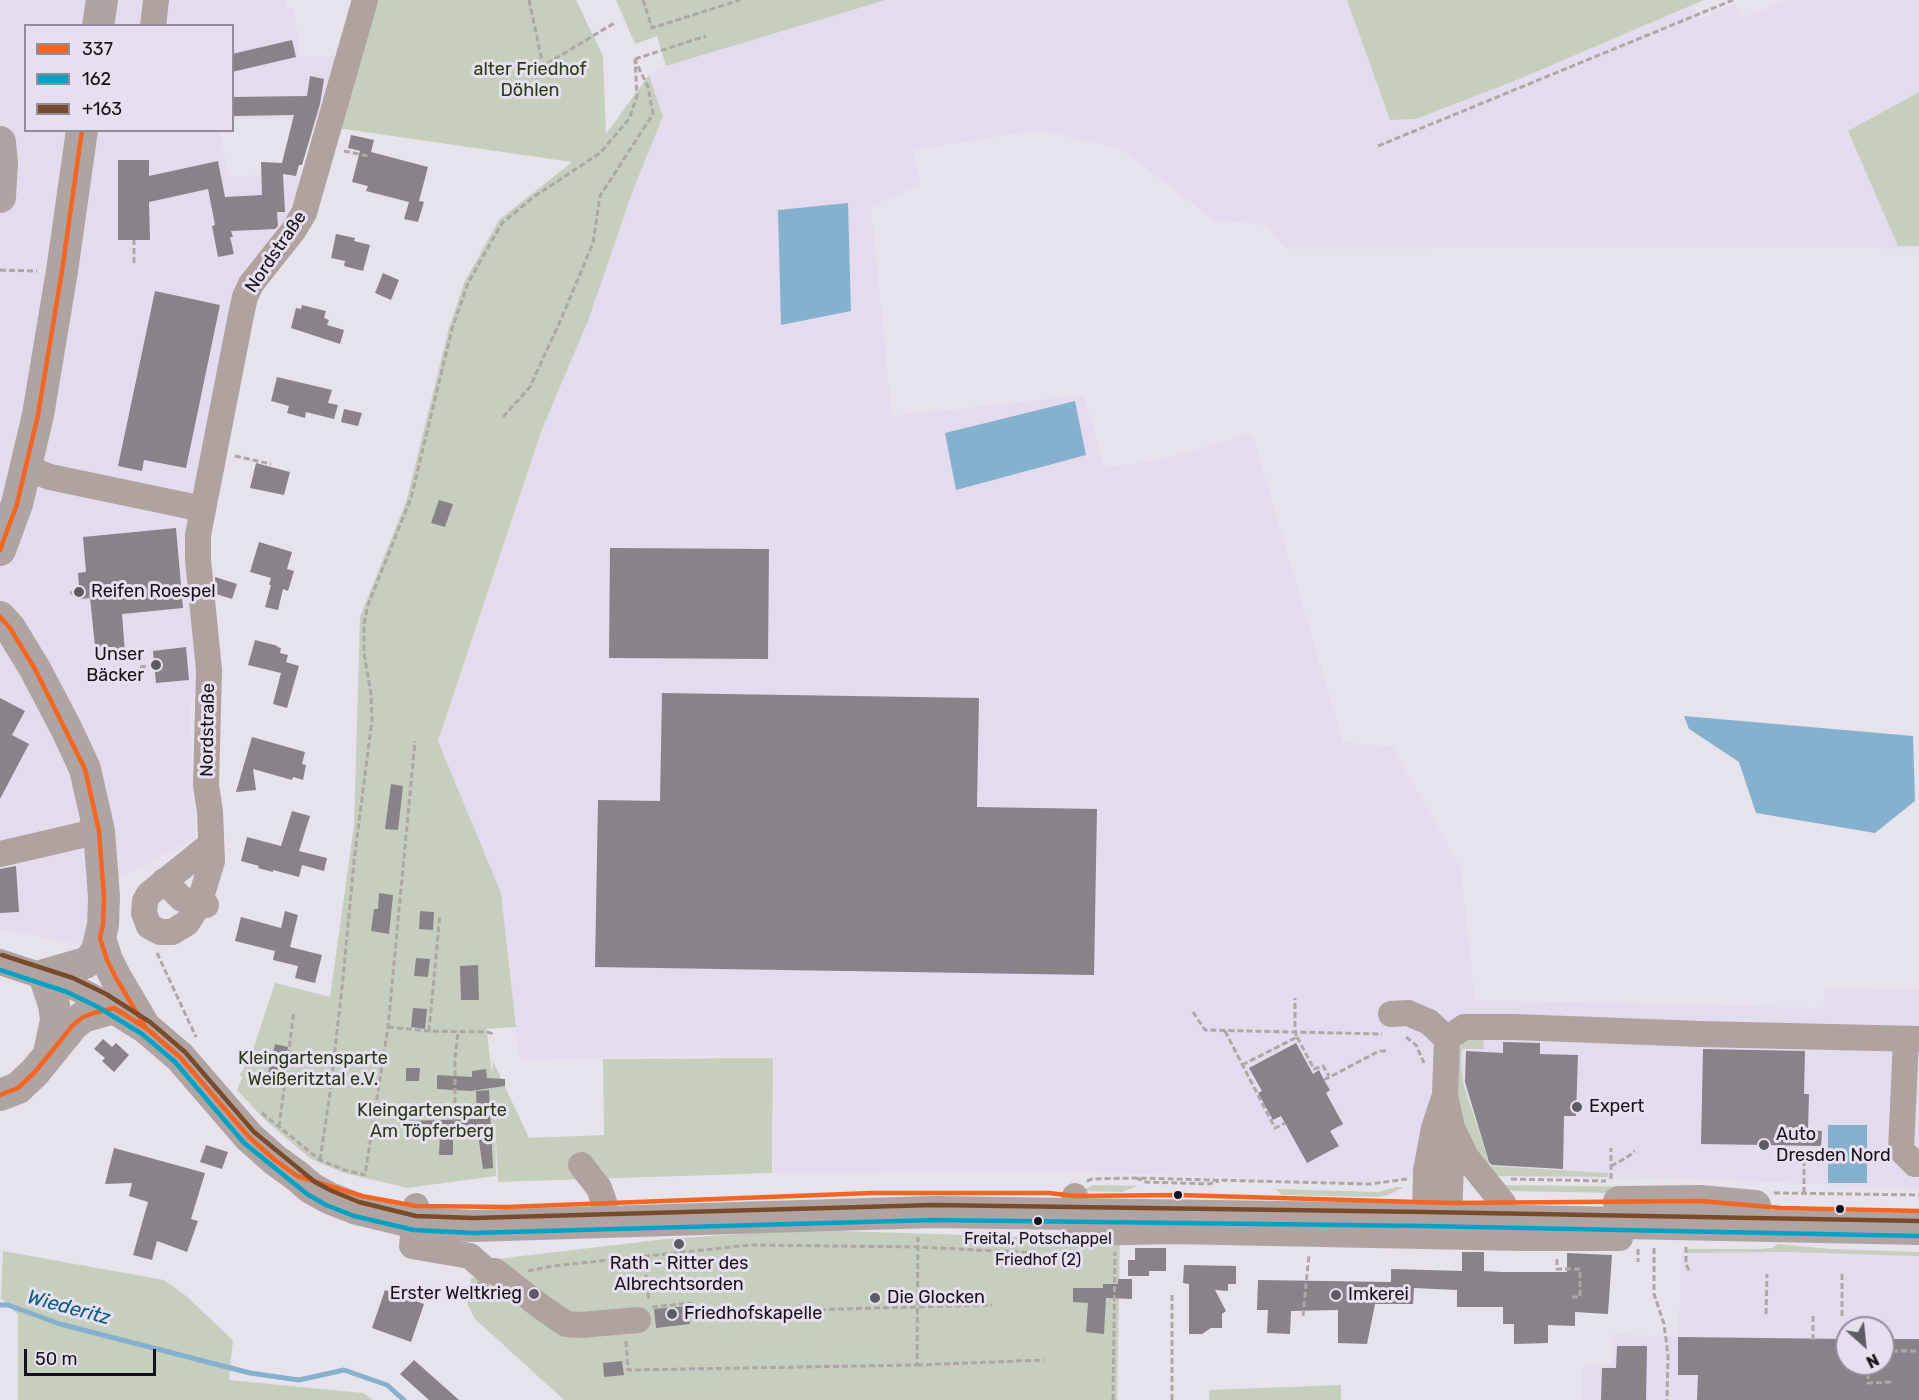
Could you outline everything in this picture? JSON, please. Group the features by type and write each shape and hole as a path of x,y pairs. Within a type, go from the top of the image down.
{"main road":[{"path":"98,24 102,0"},
{"path":"0,550 17,504 38,415 82,132"},
{"path":"0,142 2,163 0,197"},
{"path":"0,617 10,628 35,669 67,730 85,769 99,831 104,897 103,925 97,950 91,959 85,963 44,975 54,1005 56,1020 48,1057"},
{"path":"0,649 56,711"},
{"path":"100,938 116,978 146,1028"},
{"path":"0,1095 18,1088 35,1072 72,1025 83,1017 114,1008 146,1028 180,1057 249,1137 275,1160 308,1168 311,1188 357,1209 416,1214 473,1226 604,1212 872,1193 1048,1193 1076,1198 1178,1195 1437,1211 1788,1209 1919,1211"},
{"path":"1437,1211 1503,1203 1700,1201 1788,1209 1919,1229"}],"street":[{"path":"153,24 156,0"},
{"name":"Nordstraße","path":"149,926 160,932 172,932 187,923 203,904 212,861 210,812 206,785 209,670 198,548 203,509 246,297 251,284 293,231 304,213 365,0"},
{"path":"26,468 50,477 203,509"},
{"path":"0,854 99,831"},
{"path":"149,926 144,913 145,901 149,894 211,844"},
{"path":"164,881 182,899 203,904"},
{"path":"0,962 70,984 114,1008"},
{"path":"1393,1028 1408,1013 1429,1022 1448,1040"},
{"path":"1503,1203 1466,1157 1452,1128 1445,1095 1448,1040 1464,1027 1912,1039 1902,1150 1915,1164 1919,1164"},
{"path":"1437,1211 1426,1171 1434,1128 1445,1095"},
{"path":"1437,1211 1452,1128"},
{"path":"581,1165 599,1188 604,1212"},
{"path":"1076,1198 1072,1223 1075,1231 1087,1233 1172,1231 1768,1241 1778,1233 1788,1209"},
{"path":"416,1214 412,1246 470,1256 487,1271 495,1271 566,1324 626,1321"}],"path":[{"path":"529,0 543,66 616,22"},
{"path":"643,0 652,28 740,0"},
{"path":"1378,146 1732,0"},
{"path":"635,58 706,36"},
{"path":"503,417 530,387 593,243 600,196 652,114 648,87 635,58"},
{"path":"308,1168 330,1093 354,861 372,720 371,694 364,653 364,624 368,605 411,498 452,329 468,283 502,223 535,196 600,153 628,119 637,96 635,58"},
{"path":"342,151 368,156"},
{"path":"134,240 134,263"},
{"path":"0,270 42,271"},
{"path":"231,455 271,464"},
{"path":"70,593 80,592"},
{"path":"140,667 155,665"},
{"path":"308,1168 345,1170 365,1175 388,1027 415,741"},
{"path":"429,1031 440,914"},
{"path":"149,926 150,938 199,1043"},
{"path":"1295,998 1297,1037 1314,1069 1323,1066 1329,1076"},
{"path":"279,1127 294,1011"},
{"path":"1193,1012 1205,1030 1295,1032 1393,1028 1416,1045 1427,1070"},
{"path":"388,1027 429,1031 487,1032 494,1035"},
{"path":"455,1139 455,1060 458,1031"},
{"path":"1225,1031 1275,1128 1285,1123"},
{"path":"1242,1065 1297,1037"},
{"path":"1324,1080 1379,1051 1389,1051"},
{"path":"258,1108 279,1127 308,1168"},
{"path":"1611,1148 1611,1176"},
{"path":"1611,1166 1635,1151"},
{"path":"1788,1209 1804,1153"},
{"path":"1076,1198 1092,1179 1370,1184 1407,1179 1412,1172"},
{"path":"1135,1178 1146,1182 1209,1184 1224,1180"},
{"path":"917,1365 918,1234"},
{"path":"1654,1238 1654,1294 1664,1324 1668,1355 1667,1400"},
{"path":"1686,1239 1686,1264 1689,1273"},
{"path":"510,1283 529,1270 553,1266 750,1245 919,1247 1038,1253"},
{"path":"1303,1316 1310,1247"},
{"path":"1113,1400 1115,1248"},
{"path":"1557,1249 1557,1269 1580,1269 1580,1297 1571,1297"},
{"path":"644,1257 650,1307 691,1303 701,1311 727,1312 993,1305"},
{"path":"1766,1314 1767,1274"},
{"path":"1842,1274 1842,1316"},
{"path":"1172,1295 1172,1400"},
{"path":"1813,1316 1813,1340"},
{"path":"626,1321 616,1329 627,1342 628,1370 917,1365 1044,1360"},
{"path":"1895,1351 1919,1351"},
{"path":"1868,1376 1868,1383 1894,1382"}],"shaded area":[{"path":"0,0 286,0 285,8 294,9 299,57 344,55 328,119 234,119 234,24 24,24 24,132 220,132 228,176 277,175 308,179 307,188 243,285 208,466 200,680 190,706 195,838 133,872 92,883 89,934 78,945 0,929"},
{"path":"886,0 1347,0 1390,120 1416,119 1517,80 1693,5 1699,19 1735,4 1742,18 1786,0 1919,0 1919,249 1787,247 1286,249 1266,225 1214,220 1121,149 1040,130 912,150 920,184 871,207 892,416 1084,395 1104,467 1158,461 1252,433 1343,742 1392,746 1461,868 1475,1000 1823,1008 1824,989 1919,990 1919,1189 1685,1178 1439,1175 1391,1178 1369,1183 1063,1171 774,1173 774,1055 519,1059 501,893 438,741 542,429 588,321 632,193 663,116 649,75 666,66"},
{"path":"1682,1251 1919,1255 1919,1400 1582,1400 1583,1365 1612,1365 1612,1334 1678,1337"}],"green space":[{"path":"370,0 576,0 603,56 606,134 649,75 663,116 632,193 588,321 542,429 438,741 501,893 516,1027 487,1029 487,1033 492,1075 493,1061 529,1138 604,1135 603,1059 773,1058 772,1173 498,1182 495,1122 496,1176 407,1188 344,1173 311,1159 265,1120 237,1090 242,1078 240,1075 252,1053 275,983 330,997 354,826 360,617 406,502 449,328 465,281 499,220 572,162 337,128"},
{"path":"616,0 886,0 666,66 657,36 635,44"},
{"path":"1347,0 1704,0 1517,80 1416,119 1390,120"},
{"path":"1919,92 1919,246 1898,246 1848,131"},
{"path":"1483,1037 1484,1049 1462,1049 1461,1063 1463,1083 1490,1166 1608,1173 1608,1177 1485,1176 1465,1134 1457,1095 1457,1052 1465,1040"},
{"path":"1093,1185 1138,1186 1122,1192 1081,1191"},
{"path":"1497,1185 1661,1187 1709,1195 1513,1191"},
{"path":"1404,1187 1379,1197 1282,1195 1275,1189 1378,1192"},
{"path":"839,1231 1065,1238 1084,1241 1120,1236 1117,1400 564,1400 475,1319 467,1303 471,1278 477,1277 496,1259 666,1239"},
{"path":"1778,1244 1830,1249 1919,1252 1919,1256 1782,1252 1687,1253 1687,1249 1761,1249 1772,1248"},
{"path":"3,1251 164,1280 186,1296 233,1340 229,1380 363,1393 373,1400 18,1400 18,1315 1,1298"},
{"path":"1341,1385 1341,1400 1209,1400 1209,1390"}],"water":[{"path":"848,203 851,311 781,325 778,210"},
{"path":"1075,401 1086,455 956,490 945,433"},
{"path":"1684,716 1913,736 1915,801 1875,833 1756,813 1739,762 1689,729"},
{"path":"1828,1125 1867,1125 1867,1183 1828,1183"}],"building":[{"path":"292,40 296,57 234,72 234,54"},
{"path":"310,76 324,79 320,104 302,165 299,165 296,176 283,174 285,212 277,212 278,226 275,229 231,231 234,254 218,257 208,189 149,202 150,240 118,240 118,160 149,160 149,176 218,161 225,197 262,195 261,162 282,163 294,115 234,116 234,97 307,96"},
{"path":"351,135 374,140 371,152 428,167 419,201 424,202 418,222 404,219 409,202 366,191 368,186 352,182 360,151 348,148"},
{"path":"336,234 355,238 354,241 370,245 363,271 344,266 345,261 331,258"},
{"path":"383,273 399,280 391,300 375,293"},
{"path":"155,291 220,305 186,468 144,460 142,471 118,466"},
{"path":"302,305 326,311 324,318 329,320 327,325 344,330 340,344 291,328 296,308 301,309"},
{"path":"277,377 332,390 328,403 338,405 334,419 306,412 305,418 287,413 289,406 271,401"},
{"path":"344,409 362,413 358,426 341,422"},
{"path":"256,463 290,472 284,495 250,488"},
{"path":"439,500 453,504 445,527 431,523"},
{"path":"176,528 183,608 122,614 125,653 96,656 90,598 80,599 78,573 86,572 83,537"},
{"path":"259,542 292,552 287,569 294,571 288,591 283,589 278,610 265,607 271,578 250,572"},
{"path":"610,548 769,549 768,659 609,658"},
{"path":"215,577 237,584 232,599 216,594"},
{"path":"255,640 278,646 281,648 280,653 288,655 286,662 299,666 287,708 273,704 281,673 248,665"},
{"path":"186,647 189,680 156,683 153,651"},
{"path":"662,693 979,698 977,807 1097,809 1094,975 595,967 598,800 660,801"},
{"path":"0,698 25,711 12,735 29,744 0,799"},
{"path":"252,737 305,752 302,764 306,765 303,780 293,777 292,780 253,769 256,790 236,792"},
{"path":"391,784 403,786 398,830 385,829"},
{"path":"292,811 310,816 299,851 327,858 324,871 302,865 299,877 258,868 259,866 241,861 247,837 281,846"},
{"path":"16,866 19,912 0,913 0,869"},
{"path":"379,893 393,895 389,934 371,931 374,909 378,909"},
{"path":"285,911 298,915 290,947 322,955 315,983 295,978 298,966 273,960 275,951 235,941 241,917 281,928"},
{"path":"420,911 434,912 433,930 419,929"},
{"path":"416,958 430,959 428,977 414,976"},
{"path":"478,965 479,1000 461,1000 460,966"},
{"path":"413,1008 427,1009 425,1029 411,1027"},
{"path":"103,1039 112,1047 116,1043 129,1055 114,1072 102,1061 105,1058 94,1049"},
{"path":"1503,1042 1540,1043 1540,1054 1578,1055 1576,1116 1564,1116 1563,1169 1492,1165 1489,1162 1465,1082 1466,1051 1503,1053"},
{"path":"1296,1043 1313,1074 1319,1070 1330,1090 1326,1093 1343,1124 1330,1131 1339,1146 1307,1163 1281,1116 1273,1120 1258,1093 1262,1091 1249,1068"},
{"path":"275,1044 288,1047 286,1059 288,1060 281,1086 266,1082"},
{"path":"1703,1049 1805,1051 1804,1094 1809,1094 1808,1130 1822,1131 1821,1146 1701,1144"},
{"path":"406,1068 420,1068 419,1081 406,1081"},
{"path":"486,1069 487,1078 505,1079 505,1086 471,1091 437,1089 437,1075 472,1077 472,1071"},
{"path":"489,1090 493,1168 483,1169 478,1134 453,1135 453,1155 439,1155 440,1135 436,1132 404,1131 404,1121 477,1119 476,1091"},
{"path":"206,1145 228,1152 222,1169 200,1162"},
{"path":"114,1148 205,1173 191,1219 198,1221 187,1252 157,1241 152,1260 133,1255 148,1202 129,1196 132,1183 105,1184"},
{"path":"1135,1248 1166,1248 1166,1271 1149,1271 1149,1276 1128,1276 1128,1260 1135,1260"},
{"path":"1462,1252 1484,1252 1484,1271 1501,1272 1567,1272 1567,1253 1612,1255 1608,1314 1575,1312 1575,1326 1548,1325 1548,1343 1514,1344 1514,1324 1503,1324 1503,1307 1457,1307 1457,1290 1414,1288 1413,1304 1375,1304 1367,1344 1338,1343 1338,1310 1291,1311 1290,1334 1267,1333 1268,1310 1257,1310 1258,1280 1391,1282 1391,1269 1462,1271"},
{"path":"1184,1265 1236,1266 1236,1284 1228,1284 1228,1291 1215,1290 1226,1311 1222,1314 1222,1328 1211,1328 1202,1334 1189,1334 1189,1284 1183,1283"},
{"path":"1118,1279 1132,1279 1132,1299 1106,1298 1104,1334 1086,1332 1088,1303 1073,1302 1073,1288 1103,1288 1103,1284 1118,1284"},
{"path":"477,1282 490,1286 499,1293 477,1292"},
{"path":"385,1290 424,1304 411,1342 372,1328"},
{"name":"Friedhofskapelle","path":"688,1306 690,1324 656,1328 654,1309"},
{"path":"1678,1337 1835,1339 1835,1376 1895,1376 1895,1339 1919,1339 1919,1400 1697,1400 1698,1375 1678,1375"},
{"path":"1617,1346 1647,1346 1646,1400 1601,1400 1602,1368 1616,1368"},
{"path":"414,1360 459,1400 429,1400 400,1374"},
{"path":"622,1361 624,1375 604,1377 603,1363"}],"waterway":[{"name":"Wiederitz","path":"0,1305 8,1305 60,1324 250,1373 299,1380 344,1370 387,1385 404,1400"}],"transit line":[{"name":"337","path":"0,550 17,504 38,415 82,132"},
{"name":"337","path":"0,617 10,628 35,669 85,769 99,831 104,897 100,938 116,978 146,1028 180,1057 249,1137 297,1176 362,1196 416,1206 507,1207 872,1193 1049,1193 1075,1196 1178,1195 1450,1203 1700,1201 1781,1208 1919,1211"},
{"name":"+163","path":"2,955 73,978 106,994 150,1022 185,1052 254,1132 315,1182 359,1202 416,1216 473,1218 933,1205 1919,1221"},
{"name":"162","path":"0,970 67,992 98,1007 142,1034 175,1062 244,1143 307,1194 326,1205 354,1216 414,1230 473,1233 933,1220 1425,1226 1919,1236"},
{"name":"337","path":"0,1095 18,1088 35,1072 73,1025 83,1017 94,1013 114,1008 146,1028 169,1048"}],"place":[{"name":"Reifen Roespel","path":"79,592"},
{"name":"Unser Bäcker","path":"156,665"},
{"name":"Expert","path":"1577,1107"},
{"name":"Auto Dresden Nord","path":"1764,1145"},
{"name":"Freital, Potschappel Friedhof (2)","path":"1038,1221"},
{"name":"Rath - Ritter des Albrechtsorden","path":"679,1244"},
{"name":"Erster Weltkrieg","path":"534,1294"},
{"name":"Imkerei","path":"1336,1295"},
{"name":"Die Glocken","path":"875,1298"},
{"name":"Friedhofskapelle","path":"672,1314"}],"park label":[{"name":"alter Friedhof Döhlen","path":"530,80"},
{"name":"Kleingartensparte Weißeritztal e.V.","path":"313,1069"},
{"name":"Kleingartensparte Am Töpferberg","path":"432,1121"}]}
